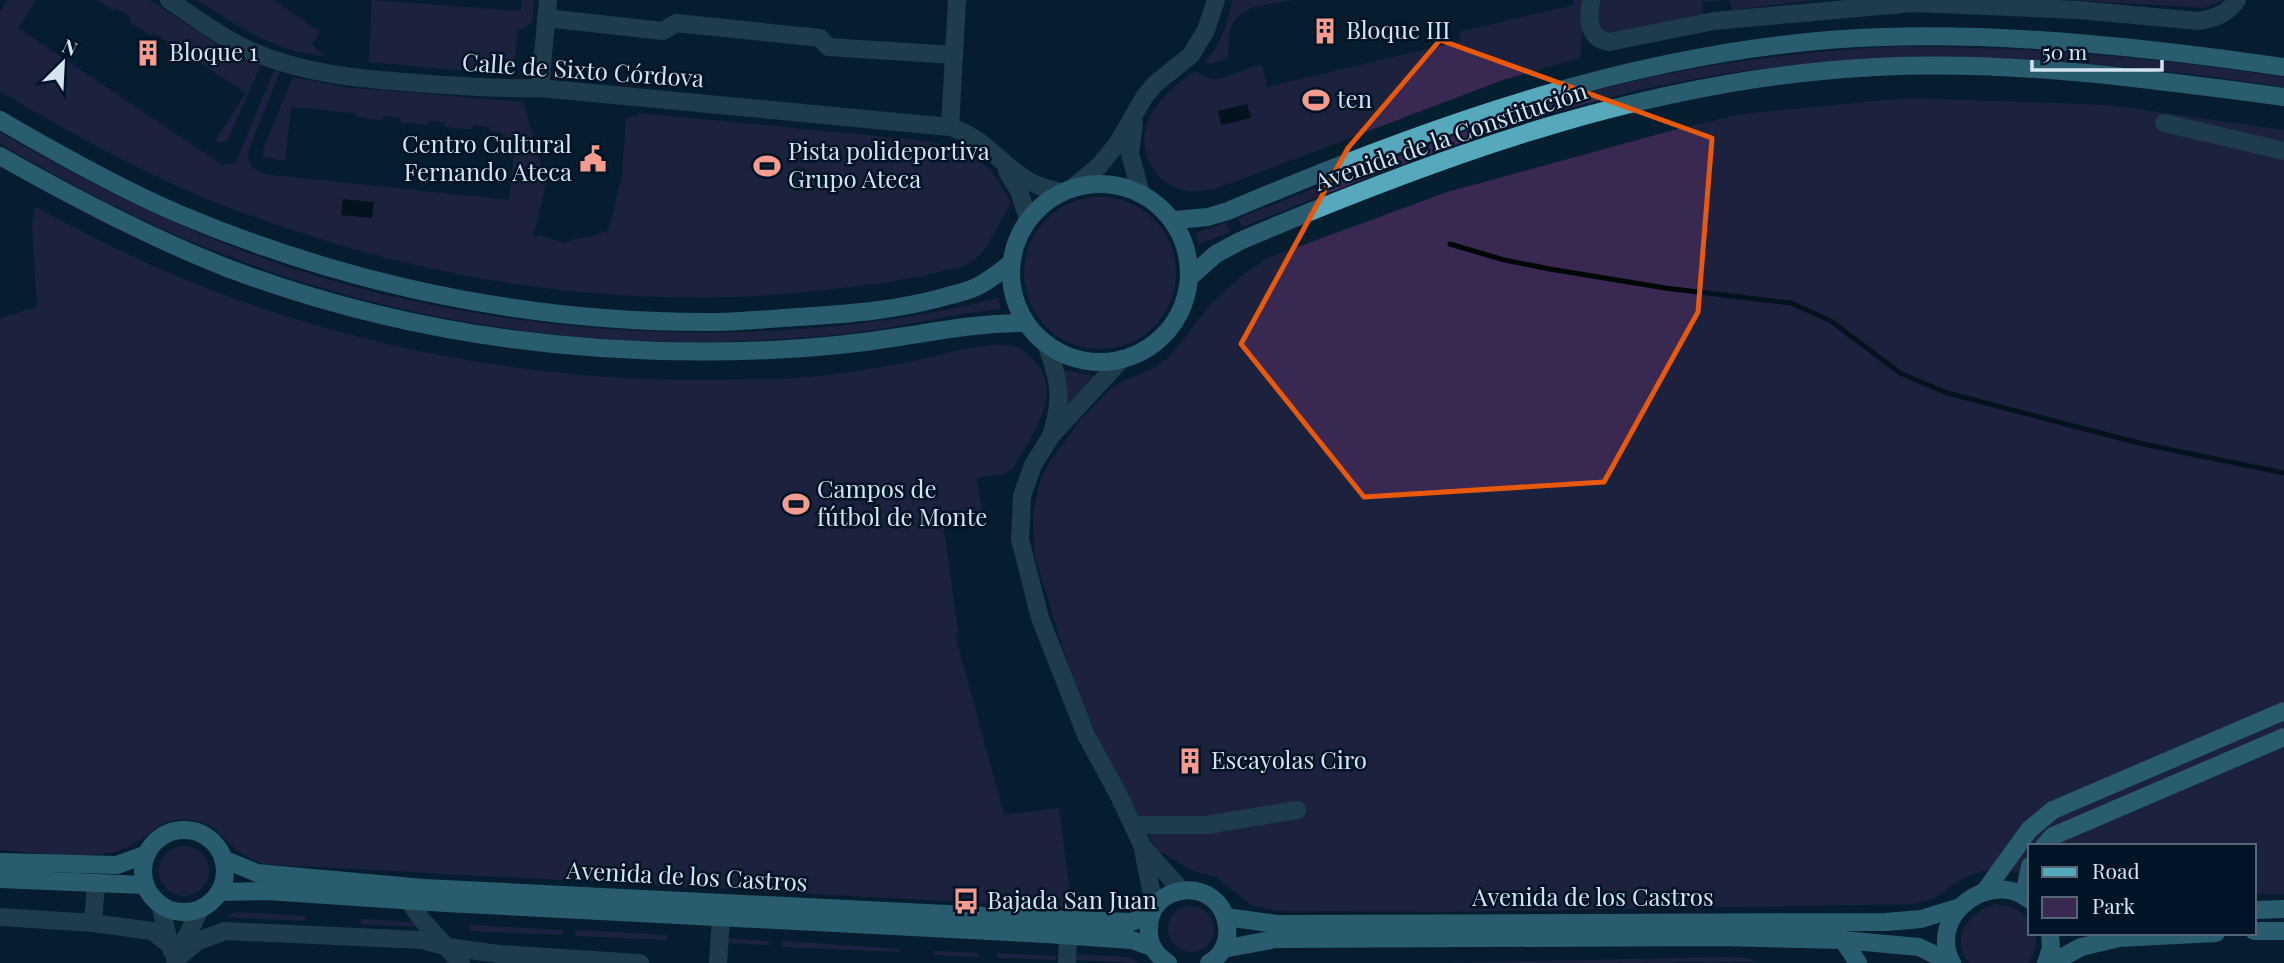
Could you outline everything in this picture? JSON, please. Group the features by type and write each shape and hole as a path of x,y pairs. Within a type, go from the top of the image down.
{"main road":[{"name":"Avenida de la Constitución","path":"1175,220 1208,217 1228,211 1416,137 1566,88 1692,58 1815,42 1881,37 2010,38 2077,41 2284,67"},
{"name":"Avenida de la Constitución","path":"1191,276 1216,254 1240,241 1503,140 1578,116 1645,99 1742,81 1877,67 1954,66 2116,75 2284,97"},
{"path":"0,120 118,185 244,240 348,275 439,296 515,309 579,317 709,322 836,315 902,306 974,289 1011,263"},
{"path":"0,156 111,216 230,269 346,306 444,329 511,340 640,351 773,350 849,344 971,324 1026,323"},
{"path":"1099,184 1119,186 1157,203 1175,220 1188,248 1191,276 1181,306 1166,332 1144,350 1106,362 1083,361 1048,346 1026,323 1016,304 1011,285 1011,263 1017,239 1028,218 1066,190 1099,184"},
{"name":"Avenida de los Castros","path":"1226,917 1276,925 1886,922 1921,919 1959,908 1966,900 1984,891 2029,830 2053,810 2284,711"},
{"path":"2046,844 2053,836 2284,737"},
{"path":"187,831 207,837 217,847 223,859 225,870 219,892 201,908 179,911 160,904 145,885 143,869 147,854 155,842 166,834 187,831"},
{"path":"0,862 117,865 147,854"},
{"name":"Avenida de los Castros","path":"223,859 257,873 424,888 1131,922 1154,910 1167,895 1181,890"},
{"path":"0,879 145,885"},
{"path":"1984,891 2005,889 2027,898"},
{"path":"1181,890 1195,890 1209,895 1220,905 1226,917 1228,934 1223,949 1209,963"},
{"name":"Avenida de los Castros","path":"219,892 267,891 409,901 1068,935 1132,940 1152,947"},
{"path":"1952,963 1948,955 1946,935 1952,915 1959,908"},
{"path":"2256,910 2284,909"},
{"path":"1154,910 1149,937 1152,947 1168,963"},
{"path":"2256,931 2284,931"},
{"path":"2046,963 2051,948 2050,935"},
{"path":"2052,963 2081,947 2119,938 2177,935"},
{"name":"Avenida de los Castros","path":"1223,949 1276,939 1775,937 1919,947 1952,963"},
{"path":"1843,940 1858,963"}],"street":[{"name":"Calle de Sixto Córdova","path":"169,0 228,39 288,64 358,79 496,89 540,89 950,127 975,137 1023,178 1037,186 1066,190"},
{"path":"950,127 957,0"},
{"path":"1066,190 1099,166 1117,144 1156,84 1183,63 1200,43 1214,12 1216,0"},
{"path":"1591,0 1588,18 1593,32 1601,41 1609,42 1714,21 1913,2 2078,10 2199,22 2217,18 2237,0"},
{"path":"540,89 547,9 663,31 676,23 820,38 828,47 954,55"},
{"path":"1136,112 1130,154 1141,194"},
{"path":"2164,123 2284,151"},
{"name":"Calle de Sixto Córdova","path":"1000,158 1019,191 1028,218"},
{"path":"1048,346 1060,388 1051,436"},
{"path":"1122,359 1051,436 1033,465 1022,496 1019,527 1040,618 1086,735 1143,847 1181,890"},
{"path":"1133,825 1207,825 1297,810"},
{"path":"1143,847 1154,910"},
{"path":"93,923 96,883"},
{"path":"409,901 422,920 461,963"},
{"path":"160,904 173,956"},
{"path":"173,956 201,908"},
{"path":"0,918 93,923 152,931 173,956"},
{"name":"Avenida de los Castros","path":"718,963 721,918"},
{"path":"173,956 198,941 225,931 422,940 497,958 640,963"},
{"path":"1066,963 1068,935"}],"highlighted area":[{"path":"1440,40 1712,138 1698,312 1604,482 1364,497 1241,344 1348,148"}],"green space":[{"path":"7,0 36,0 18,28 223,165 233,164 237,160 274,70 280,72 248,152 252,166 263,174 509,200 514,152 510,151 511,143 503,142 503,133 490,131 490,127 445,127 445,122 428,121 427,125 401,122 400,118 383,116 383,120 379,120 356,117 356,113 291,107 285,161 264,157 263,149 293,77 344,87 523,102 546,183 533,238 539,235 564,243 598,235 609,229 622,175 626,119 631,116 638,117 639,113 927,141 956,149 978,160 995,177 1011,203 988,244 966,265 905,279 834,289 752,296 671,297 589,293 508,283 427,267 347,247 269,222 193,193 95,145 0,91 0,12"},
{"path":"97,0 150,0 221,47 261,65 226,143 215,141 246,93 191,57 189,61 166,46 168,42 154,33 150,35 129,21 131,17 116,8 114,11"},
{"path":"198,0 273,0 320,32 312,44 325,56 274,44 242,28"},
{"path":"372,0 521,11 522,0 534,0 532,22 523,29 518,29 514,70 510,75 369,62"},
{"path":"1232,0 1293,0 1256,7 1240,15 1230,30 1227,58 1216,63 1205,62 1223,33"},
{"path":"1574,0 1585,0 1580,58 1503,80 1215,189 1191,191 1177,188 1160,177 1149,161 1144,141 1148,121 1156,106 1168,93 1196,71 1213,79 1262,65 1267,87 1461,41 1459,32 1574,5"},
{"path":"1596,0 1718,1 1702,2 1703,14 1611,33 1599,24"},
{"path":"1730,0 1816,0 1732,10"},
{"path":"2072,0 2225,0 2204,8"},
{"path":"1883,47 2034,50 2134,58 2284,77 2284,87 2114,66 2029,60 1860,60 1776,67 1691,79 1560,111 1423,157 1242,227 1238,218 1466,131 1584,93 1754,59"},
{"path":"1907,98 2108,105 2284,130 2284,894 2256,894 2256,844 2028,844 2028,876 2002,870 1974,873 1934,898 1913,904 1443,912 1275,911 1251,905 1216,877 1191,870 1156,849 1076,690 1035,557 1033,515 1040,481 1049,463 1080,420 1108,391 1121,382 1156,367 1171,355 1209,306 1265,259 1447,192 1742,114"},
{"path":"0,132 142,208 253,255 375,292 463,311 552,324 643,331 734,332 825,327 913,316 999,298 1000,309 842,334 704,342 550,334 474,323 398,308 323,288 178,236 88,192 0,144"},
{"path":"1100,197 1129,203 1154,219 1170,244 1176,273 1170,302 1154,327 1129,343 1100,349 1071,343 1046,327 1030,302 1024,273 1030,244 1046,219 1071,203"},
{"path":"35,206 114,248 196,284 280,314 365,339 453,358 541,371 630,378 787,379 911,362 978,347 1008,345 1022,349 1044,376 1045,403 1035,430 1013,468 1005,474 977,478 982,513 942,513 958,633 955,634 1004,815 1059,808 1072,908 262,864 237,850 211,826 188,820 169,822 115,852 66,855 0,850 0,318 37,307 32,224"},
{"path":"1226,223 1230,232 1199,244 1195,233"},
{"path":"1064,370 1094,376 1067,406 1067,382"},
{"path":"184,846 202,853 209,871 202,889 184,896 166,889 159,871 166,853"},
{"path":"1995,904 2008,906 2024,915 2028,923 2028,935 2035,935 2036,941 2029,963 1969,963 1963,953 1962,935 1970,919"},
{"path":"1191,906 1207,913 1214,929 1207,945 1191,952 1175,945 1168,929 1175,913"},
{"path":"235,912 306,916 305,921 225,917"},
{"path":"361,919 411,922 416,927 360,924"},
{"path":"470,925 564,931 561,935 471,931"},
{"path":"576,930 667,935 667,940 576,936"},
{"path":"727,938 769,941 770,945 726,943"},
{"path":"783,941 900,949 900,952 783,947"},
{"path":"934,951 978,953 979,957 934,955"},
{"path":"997,953 1058,956 1055,960 997,958"},
{"path":"1072,954 1130,957 1138,963 1073,960"},
{"path":"1728,957 1759,962 1444,963"}],"shaded area":[{"path":"1247,104 1251,118 1221,125 1218,111"},
{"path":"343,199 374,202 372,218 341,215"}],"waterway":[{"path":"1450,244 1504,260 1550,269 1665,288 1791,303 1831,321 1900,373 1947,393 2143,444 2284,473"}],"place":[{"name":"Bloque III","path":"1325,31"},
{"name":"Bloque 1","path":"148,53"},
{"name":"ten","path":"1316,100"},
{"name":"Centro Cultural Fernando Ateca","path":"593,159"},
{"name":"Pista polideportiva Grupo Ateca","path":"767,166"},
{"name":"Campos de fútbol de Monte","path":"796,504"},
{"name":"Escayolas Ciro","path":"1190,761"},
{"name":"Bajada San Juan","path":"966,901"}]}
